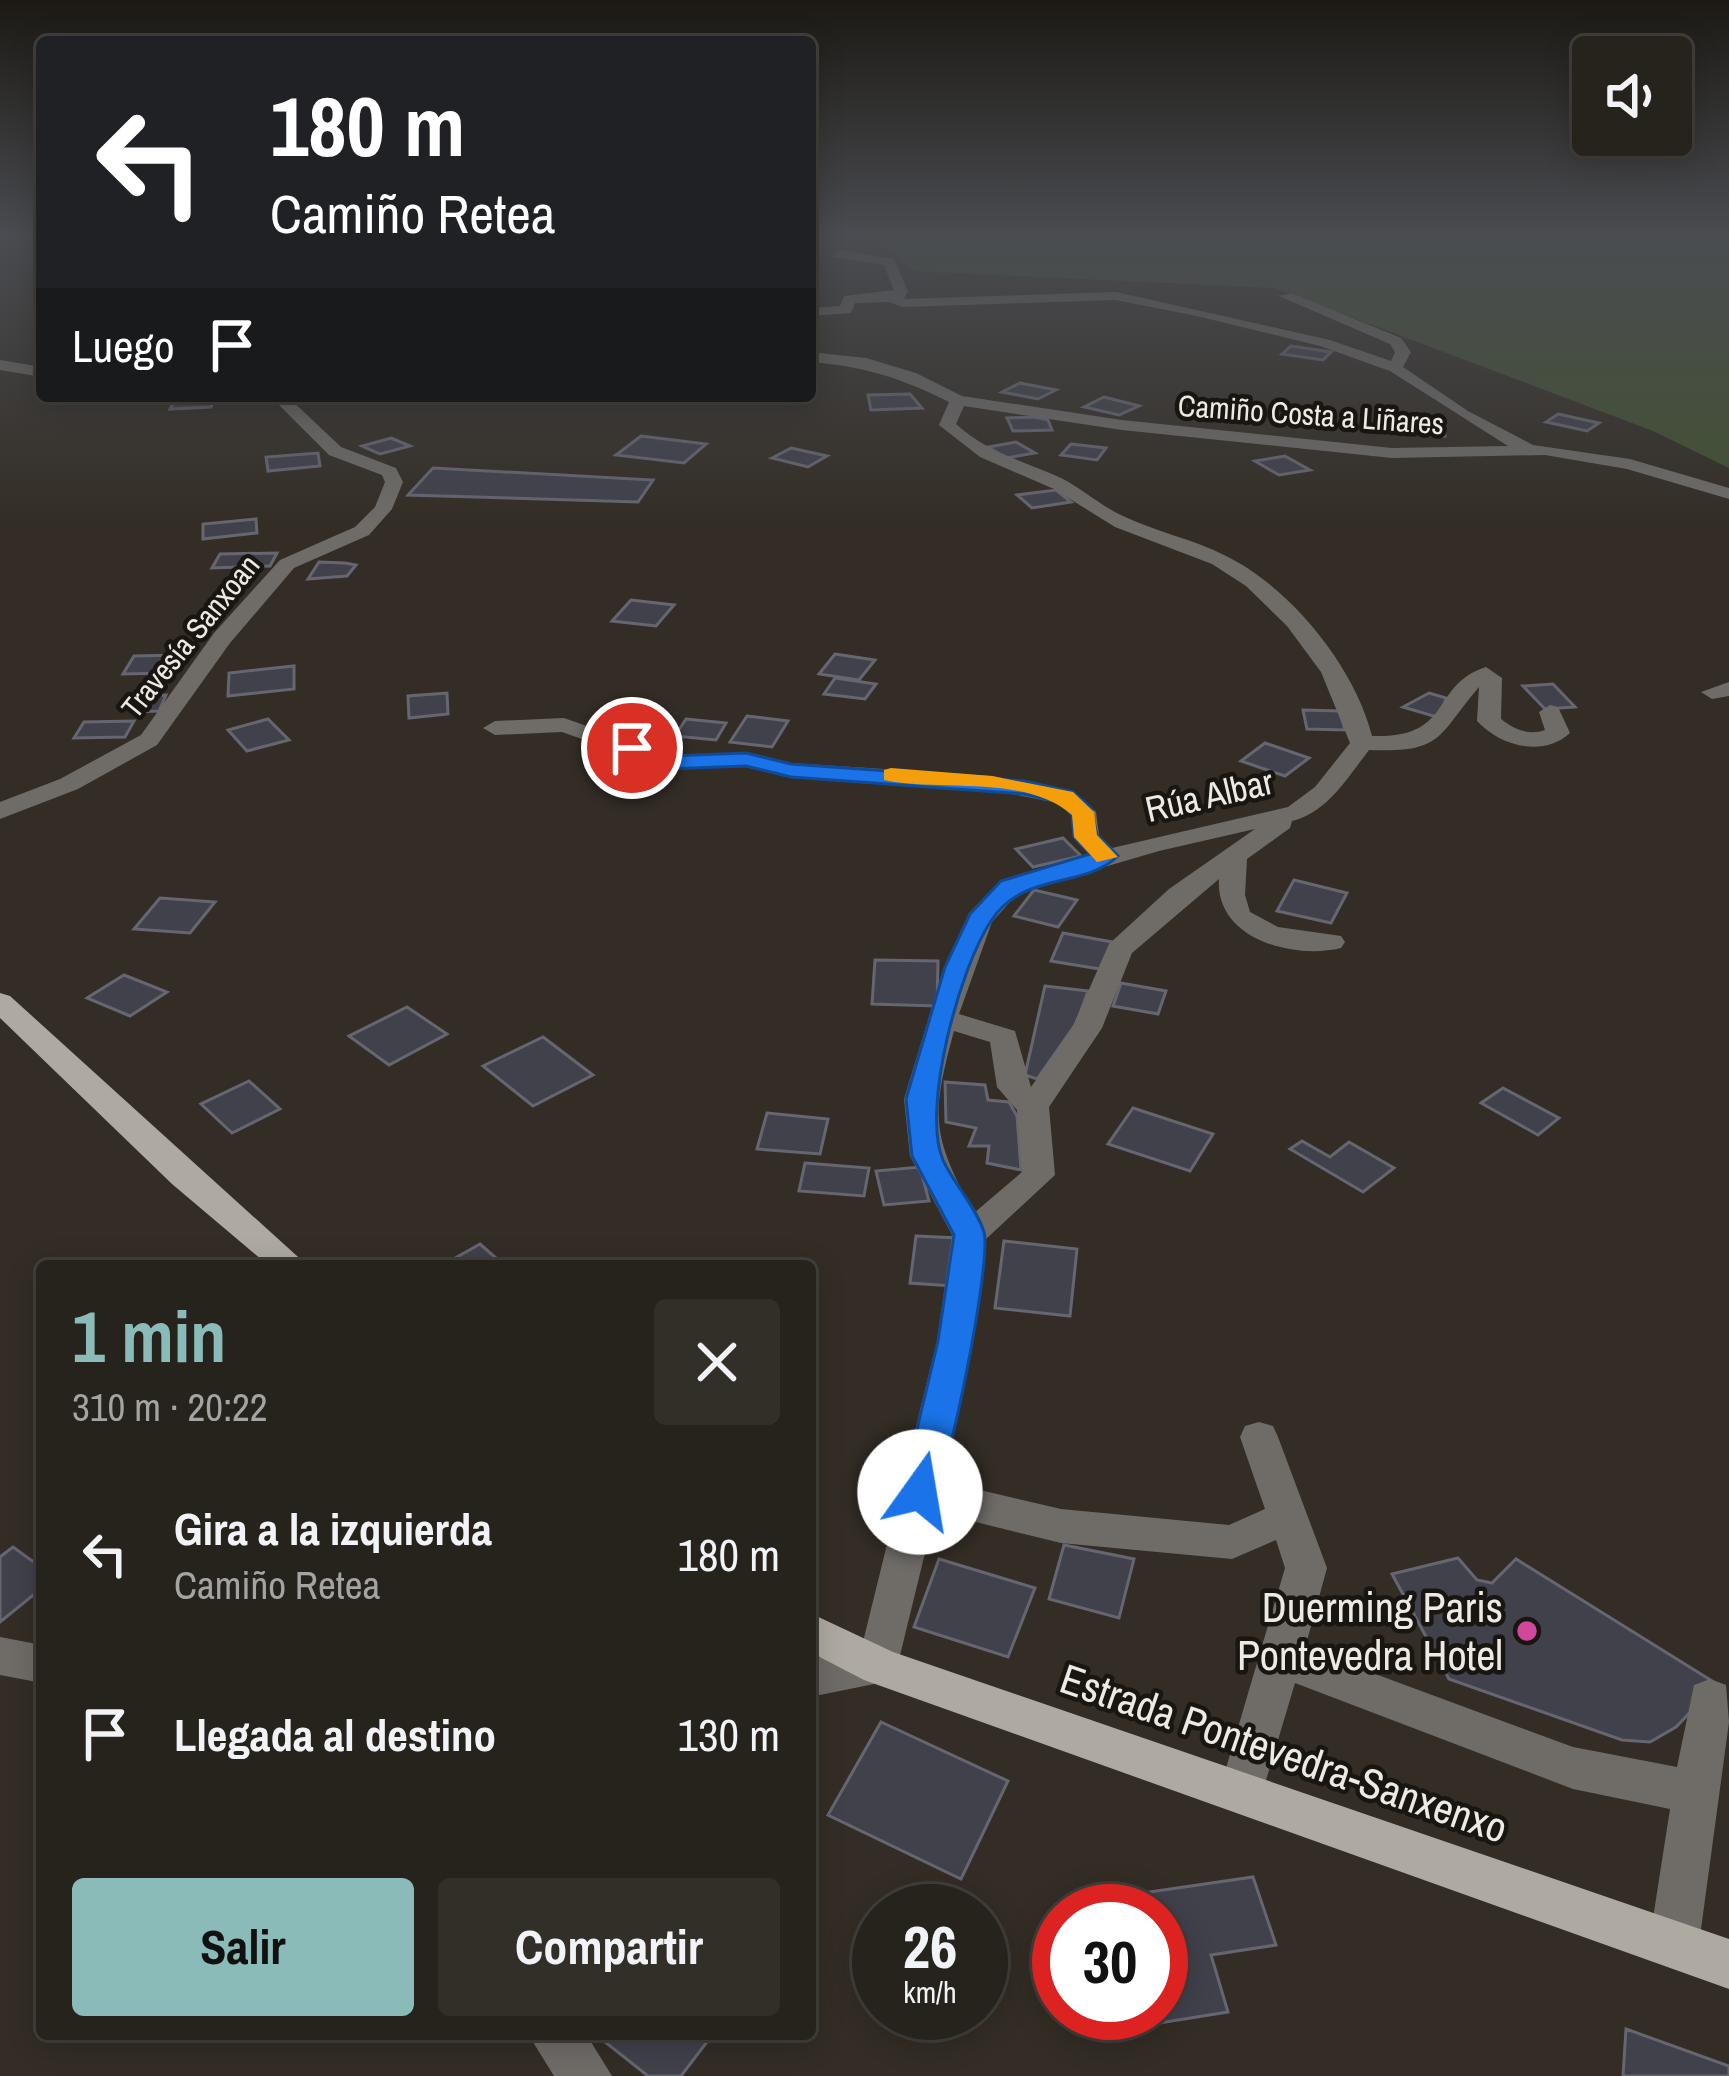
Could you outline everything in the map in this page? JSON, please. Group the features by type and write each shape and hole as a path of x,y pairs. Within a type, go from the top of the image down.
{"main road":[{"path":"0,1001 184,1176 284,1260"},
{"name":"Estrada Pontevedra-Sanxenxo","path":"816,1634 879,1666 1729,1964"}],"street":[{"path":"1276,332 1325,343 1395,368 1462,414 1527,448"},
{"path":"1374,332 1396,341 1402,352 1395,368"},
{"name":"Camiño Costa a Liñares","path":"816,357 847,359 910,376 958,400 1333,449 1425,453 1527,448 1591,455 1729,494"},
{"path":"0,365 36,371"},
{"path":"958,400 947,425 961,440 1061,485 1107,515 1201,551 1256,585 1298,628 1351,700 1362,743 1388,746 1429,736 1449,724 1478,676 1491,678 1489,721 1501,732 1541,742 1552,738 1558,734 1550,712"},
{"name":"Travesía Sanxoan","path":"0,811 69,784 149,740 222,638 286,564 362,531 382,509 394,482 390,472 335,452 284,402"},
{"path":"495,728 564,725 667,762 746,760 791,770 1024,788 1065,797 1083,812 1086,837 1106,856"},
{"name":"Rúa Albar","path":"969,1235 926,1156 920,1099 958,967 979,919 1010,886 1106,856 1296,813 1324,792 1362,743"},
{"path":"816,1677 879,1666 955,1341 969,1235 1039,1175 1033,1107 1087,1028 1119,950 1179,895 1296,813"},
{"path":"1234,856 1233,906 1242,921 1270,933 1331,942"},
{"path":"946,1019 1004,1037 1013,1087 1033,1107"},
{"path":"1242,1792 1306,1568 1259,1437"},
{"path":"920,1492 1060,1526 1232,1542 1288,1516"},
{"path":"0,1656 36,1663"},
{"path":"1280,1658 1573,1768 1697,1793"},
{"path":"1675,1945 1710,1699"},
{"path":"559,2040 586,2076"}],"green space":[{"path":"1390,332 1729,332 1729,468 1653,431"}],"building":[{"path":"1291,346 1331,352 1323,360 1282,354"},
{"path":"1020,383 1056,390 1038,399 1002,392"},
{"path":"910,394 922,408 871,410 868,395"},
{"path":"1104,397 1139,406 1119,415 1084,407"},
{"path":"174,402 214,402 211,407 170,409"},
{"path":"1558,414 1599,423 1587,431 1546,422"},
{"path":"1007,418 1048,420 1052,430 1013,431"},
{"path":"1393,419 1445,423 1445,436 1391,431"},
{"path":"641,436 706,444 684,463 616,455"},
{"path":"391,438 410,446 380,454 362,446"},
{"path":"1016,442 1035,453 1006,458 988,447"},
{"path":"1071,444 1106,448 1097,460 1061,455"},
{"path":"791,448 827,456 808,467 772,458"},
{"path":"318,453 320,466 268,471 266,457"},
{"path":"1285,456 1310,470 1279,475 1255,461"},
{"path":"433,468 653,480 638,502 408,495"},
{"path":"1056,490 1071,502 1032,508 1017,495"},
{"path":"256,519 257,533 203,539 203,524"},
{"path":"277,553 270,566 212,568 220,554"},
{"path":"319,562 356,565 347,576 308,579"},
{"path":"631,600 674,605 656,626 612,621"},
{"path":"835,654 875,660 859,680 819,674"},
{"path":"182,655 172,673 123,674 134,656"},
{"path":"294,666 294,689 228,696 229,673"},
{"path":"835,678 876,684 865,699 824,694"},
{"path":"1553,684 1575,707 1545,709 1523,686"},
{"path":"447,693 448,714 409,718 408,696"},
{"path":"1429,693 1446,698 1440,718 1403,707"},
{"path":"166,695 159,711 133,712 142,696"},
{"path":"1303,710 1340,711 1345,730 1307,729"},
{"path":"747,716 788,721 772,747 730,742"},
{"path":"268,719 289,740 247,751 228,730"},
{"path":"686,719 726,723 716,740 675,736"},
{"path":"134,721 125,737 74,738 84,722"},
{"path":"1265,743 1309,758 1285,776 1241,761"},
{"path":"1063,838 1081,856 1033,867 1016,849"},
{"path":"1294,880 1347,893 1331,923 1277,911"},
{"path":"1034,890 1077,900 1058,927 1014,916"},
{"path":"160,898 215,902 190,933 134,929"},
{"path":"1063,933 1112,942 1100,969 1051,961"},
{"path":"875,960 938,961 937,1006 872,1004"},
{"path":"124,975 167,992 130,1016 87,998"},
{"path":"1121,983 1166,991 1158,1014 1113,1006"},
{"path":"1045,986 1088,991 1077,1022 1037,1079 1025,1075"},
{"path":"407,1007 447,1034 389,1065 349,1036"},
{"path":"543,1037 593,1075 533,1106 483,1066"},
{"path":"249,1081 280,1109 232,1133 201,1104"},
{"path":"945,1082 985,1085 988,1100 1009,1102 1017,1116 1021,1170 987,1163 989,1146 969,1146 976,1128 946,1122"},
{"path":"1503,1088 1559,1118 1538,1135 1481,1103"},
{"path":"1133,1108 1213,1134 1190,1171 1108,1144"},
{"path":"767,1113 828,1119 820,1154 757,1149"},
{"path":"1302,1141 1330,1157 1349,1142 1394,1168 1363,1192 1290,1149"},
{"path":"805,1163 869,1168 864,1196 799,1191"},
{"path":"920,1167 929,1201 884,1205 876,1171"},
{"path":"916,1236 958,1238 953,1286 910,1283"},
{"path":"1004,1241 1077,1249 1070,1316 995,1308"},
{"path":"480,1244 498,1260 452,1260"},
{"path":"1064,1545 1134,1559 1119,1618 1049,1599"},
{"path":"13,1547 36,1564 36,1593 0,1622 0,1557"},
{"name":"Duerming Paris Pontevedra Hotel","path":"1458,1558 1477,1580 1492,1583 1516,1559 1717,1684 1676,1727 1650,1742 1622,1740 1449,1679 1392,1574"},
{"path":"939,1559 1035,1588 1008,1657 914,1627"},
{"path":"881,1722 1008,1781 961,1879 828,1815"},
{"path":"1253,1877 1276,1945 1211,1955 1228,2012 1188,2018 1188,1886"},
{"path":"1626,2029 1729,2066 1729,2076 1623,2076"},
{"path":"603,2040 708,2040 681,2076 648,2076"}],"slow traffic":[{"path":"891,775 992,783 1065,797 1083,812 1086,837 1106,857"}],"place":[{"name":"Duerming Paris Pontevedra Hotel","path":"1527,1631"}],"route":[{"path":"632,748 667,762 746,760 791,770 992,783 1065,797 1083,812 1086,837 1106,856 1010,886 979,919 958,967 920,1099 926,1156 969,1235 955,1341 920,1492"}]}
